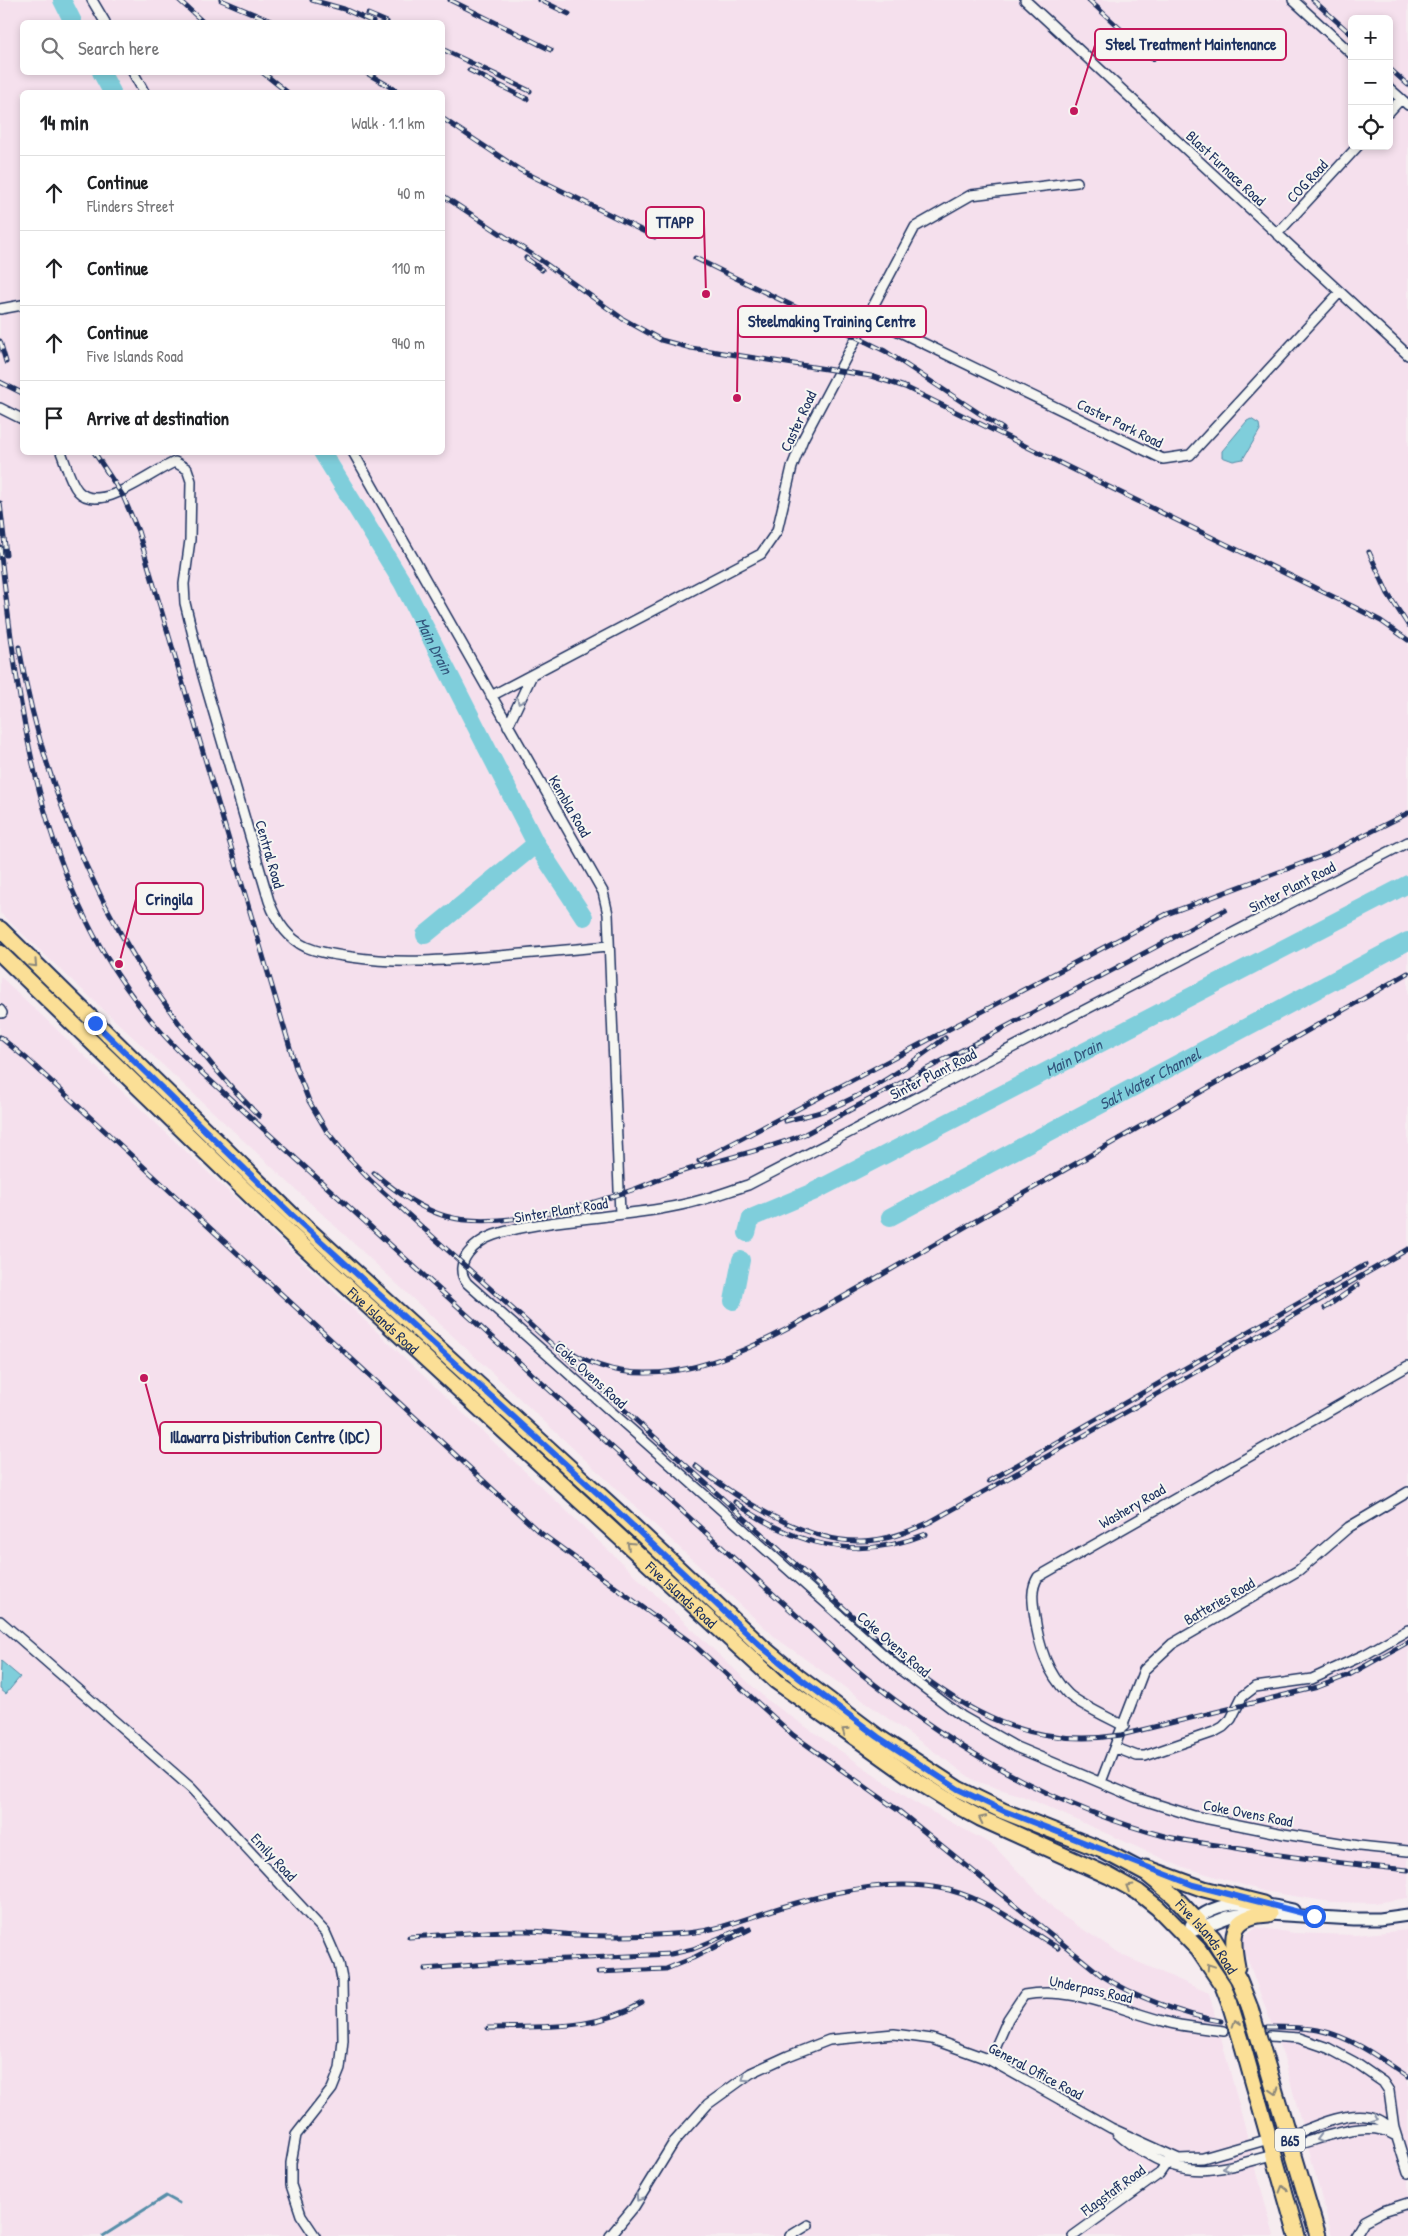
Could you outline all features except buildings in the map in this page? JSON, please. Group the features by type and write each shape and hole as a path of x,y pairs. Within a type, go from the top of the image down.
{"main road":[{"name":"Five Islands Road","path":"0,929 292,1215 617,1511 762,1647 798,1677 878,1737 958,1789 1004,1811 1116,1856 1147,1874 1201,1923 1222,1950 1239,1980 1266,2040 1290,2141 1318,2236"},
{"name":"Five Islands Road","path":"0,953 287,1231 776,1681 888,1761 954,1804 980,1818 1109,1876 1132,1888 1158,1908 1184,1934 1208,1964 1222,1986 1230,2004 1297,2236"},
{"path":"1116,1856 1204,1889 1266,1909"},
{"path":"1239,1980 1233,1945 1234,1930 1240,1921 1266,1909"}],"street":[{"path":"92,0 104,20"},
{"name":"Blast Furnace Road","path":"1026,0 1408,354"},
{"path":"1294,0 1348,50"},
{"path":"135,75 143,90"},
{"path":"1393,92 1405,102 1393,110"},
{"name":"COG Road","path":"1277,234 1354,150"},
{"name":"Caster Road","path":"492,696 761,554 777,530 792,467 803,439 915,227 971,195 1077,182"},
{"name":"Caster Park Road","path":"867,316 1163,459 1190,455 1340,292"},
{"path":"0,309 20,304"},
{"path":"0,408 20,418"},
{"name":"Central Road","path":"63,455 80,493 85,497 98,499 109,497 170,464 179,463 187,469 191,481 190,540 184,584 185,604 203,676 270,901 274,913 287,933 307,947 321,952 410,963 522,955 608,946"},
{"name":"Kembla Road","path":"355,455 603,892 608,914 620,1214"},
{"path":"508,726 532,675"},
{"name":"Sinter Plant Road","path":"462,1274 462,1264 470,1252 476,1245 494,1235 532,1226 620,1214 700,1200 748,1185 1408,842"},
{"name":"Coke Ovens Road","path":"462,1274 467,1283 902,1670 964,1717 1016,1747 1137,1798 1194,1816 1337,1843 1408,1851"},
{"name":"Washery Road","path":"1124,1726 1068,1694 1048,1667 1039,1643 1032,1596 1033,1585 1038,1577 1408,1366"},
{"name":"Batteries Road","path":"1101,1782 1116,1748 1144,1670 1172,1644 1299,1570 1349,1527 1408,1492"},
{"name":"Emily Road","path":"0,1621 191,1788 325,1932 339,1964 342,1979 343,2040 340,2069 332,2089 296,2134 292,2152 291,2185 301,2215 315,2236"},
{"path":"1116,1748 1137,1756 1145,1756 1214,1732 1227,1724 1240,1700 1255,1687 1312,1679 1366,1654 1408,1630"},
{"path":"1184,1934 1201,1923 1266,1909 1353,1919 1379,1919 1408,1915"},
{"name":"Underpass Road","path":"990,2060 1008,2019 1024,1995 1038,1992 1058,1993 1119,2006 1164,2022 1224,2031"},
{"name":"General Office Road","path":"610,2236 634,2207 674,2142 708,2104 751,2073 829,2040 894,2034 932,2039 990,2060 1111,2128 1125,2141 1169,2161"},
{"path":"1266,2040 1298,2038 1321,2045 1354,2062 1379,2079 1389,2091 1397,2139"},
{"path":"1290,2141 1348,2116 1363,2114 1373,2116 1393,2129 1408,2173"},
{"path":"1290,2141 1366,2128 1386,2131 1397,2139"},
{"path":"1169,2161 1203,2158 1268,2139"},
{"name":"Flagstaff Road","path":"1073,2236 1156,2177 1169,2161 1183,2170 1204,2170 1229,2167 1273,2155"},
{"path":"1355,2236 1364,2222 1383,2211 1408,2203"},
{"path":"790,2236 808,2225"}],"shaded area":[{"path":"0,0 1408,0 1408,1898 1373,1903 1331,1902 1263,1891 1177,1865 1025,1797 975,1781 776,1638 0,913"},
{"path":"0,976 766,1699 914,1802 993,1845 1058,1913 1124,1956 1209,1993 1274,2236 0,2236"},
{"path":"1256,1927 1294,1933 1355,1935 1408,1930 1408,2236 1332,2236 1284,2058 1240,1939"}],"water":[{"path":"1251,419 1259,424 1260,430 1243,459 1233,461 1222,457 1222,451 1247,421"},
{"path":"1,1661 20,1677 6,1694 0,1689"}],"waterway":[{"name":"Main Drain","path":"62,0 72,20"},
{"name":"Main Drain","path":"103,75 111,90"},
{"name":"Main Drain","path":"324,455 402,582 536,844 584,917"},
{"name":"Main Drain","path":"425,935 536,844"},
{"name":"Main Drain","path":"747,1233 751,1218 813,1192 1408,884"},
{"name":"Salt Water Channel","path":"890,1217 1408,941"},
{"name":"Main Drain","path":"733,1301 741,1260"},
{"path":"103,2236 166,2196 179,2203"}],"railway":[{"path":"179,0 201,20"},
{"path":"221,0 268,20"},
{"path":"312,0 344,9 369,20"},
{"path":"450,0 551,50"},
{"path":"540,0 569,14"},
{"path":"1089,0 1153,59"},
{"path":"1313,0 1348,31"},
{"path":"368,14 382,20"},
{"path":"445,50 530,91"},
{"path":"469,70 527,99"},
{"path":"1393,72 1408,85"},
{"path":"266,75 284,90"},
{"path":"370,75 396,90"},
{"path":"445,120 520,170 655,237"},
{"path":"445,197 539,259 623,319 661,340 691,348 871,376 905,387 1354,607 1381,621 1408,640"},
{"path":"526,258 542,270"},
{"path":"695,258 885,351 1003,429"},
{"path":"0,341 6,362"},
{"path":"0,382 20,392"},
{"path":"96,455 123,496 138,531 296,1068 309,1101 326,1130 346,1155 370,1180 898,1657 923,1677 974,1710 1028,1731 1057,1737 1088,1738 1121,1735 1318,1687 1349,1675 1408,1642"},
{"path":"0,503 6,555"},
{"path":"0,547 18,688 31,757 48,824 72,888 102,949 141,1008 190,1062 853,1667 888,1695 962,1746 1041,1790 1125,1824 1168,1837 1299,1858 1408,1870"},
{"path":"1369,552 1388,594 1408,625"},
{"path":"19,647 33,712 51,777 75,839 103,900 135,958 172,1014 213,1067 259,1116"},
{"path":"699,1161 1167,914 1327,854 1408,813"},
{"path":"374,1173 416,1204 435,1213 466,1220 489,1221 540,1215 614,1196 693,1168 805,1134 1225,910"},
{"path":"560,1344 587,1361 615,1370 644,1373 674,1371 704,1364 762,1342 1408,973"},
{"path":"0,1037 27,1059 538,1531 693,1644 793,1735 899,1811 1101,1975 1113,1983 1159,2004 1191,2015 1221,2021"},
{"path":"785,1121 821,1112 858,1096 903,1069 945,1038"},
{"path":"696,1466 752,1505 774,1517 818,1535 840,1540 861,1541 870,1541 896,1535 930,1522 1133,1408 1408,1249"},
{"path":"989,1481 1365,1265"},
{"path":"1325,1308 1358,1285"},
{"path":"735,1502 757,1517 780,1529 827,1545 851,1548 876,1547 926,1534"},
{"path":"409,1937 514,1931 605,1936 687,1933 713,1929 789,1905 848,1890 909,1885 949,1890 978,1900 1058,1948"},
{"path":"425,1969 525,1961 671,1954 693,1949 743,1928"},
{"path":"598,1972 666,1969 693,1958 750,1929"},
{"path":"488,2028 547,2027 587,2023 624,2012 642,2003"},
{"path":"1267,2027 1305,2028 1330,2033 1365,2049 1408,2077"}],"place":[{"name":"Steel Treatment Maintenance","path":"1074,111"},
{"name":"TTAPP","path":"706,294"},
{"name":"Steelmaking Training Centre","path":"737,398"},
{"name":"Cringila","path":"119,964"},
{"name":"Illawarra Distribution Centre (IDC)","path":"144,1378"}],"route":[{"path":"95,1023 292,1215 617,1511 762,1647 798,1677 878,1737 958,1789 1004,1811 1193,1885 1314,1916"}]}
